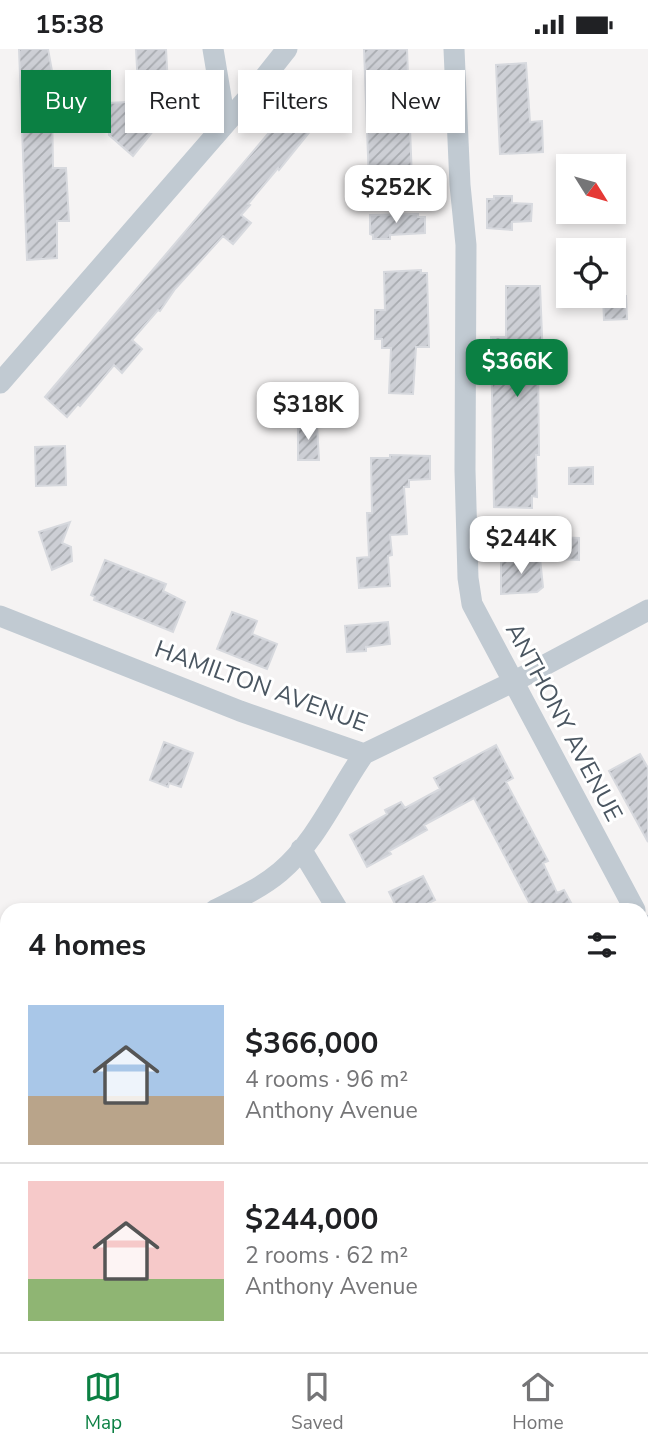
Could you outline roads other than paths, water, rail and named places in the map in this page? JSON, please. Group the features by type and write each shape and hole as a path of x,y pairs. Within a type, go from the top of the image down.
{"street":[{"path":"213,49 225,121"},
{"path":"0,383 225,121 253,92 287,49"},
{"name":"ANTHONY AVENUE","path":"454,49 460,185 466,245 465,470 468,578 472,604 631,903"},
{"name":"HAMILTON AVENUE","path":"0,616 240,711 364,754 513,682 648,610"},
{"path":"228,903 282,871 301,849 364,754"},
{"path":"301,849 334,903"}]}
